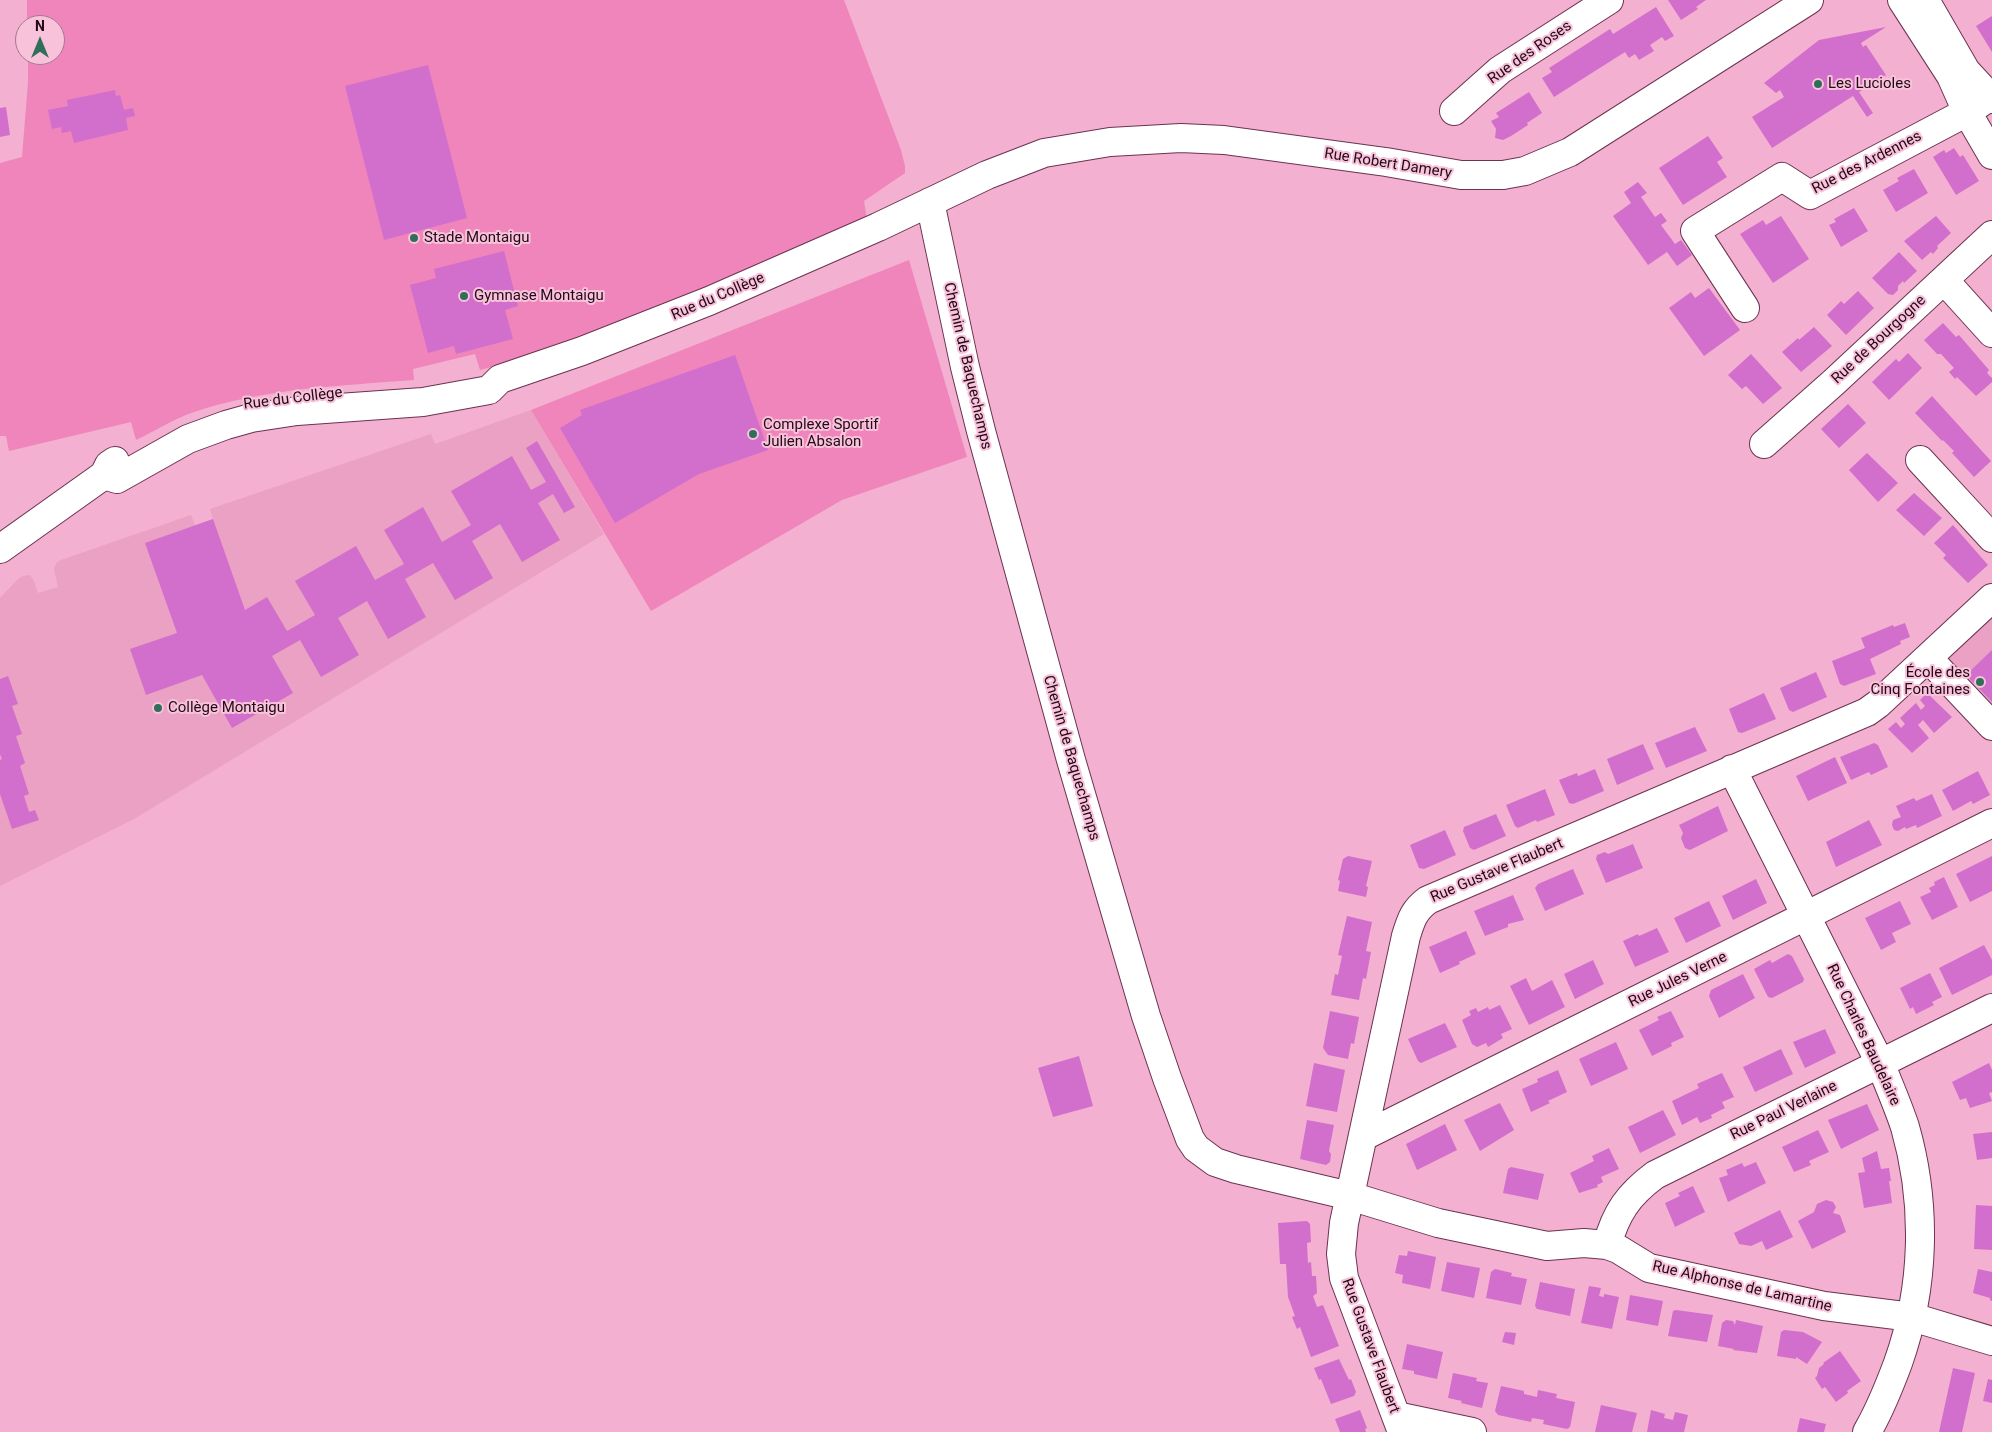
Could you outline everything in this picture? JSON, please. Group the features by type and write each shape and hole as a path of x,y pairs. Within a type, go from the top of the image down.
{"street":[{"name":"Rue des Roses","path":"1454,111 1500,70 1609,0"},
{"name":"Rue Robert Damery","path":"930,202 987,175 1044,153 1076,147 1150,139 1224,140 1386,162 1461,175 1503,175 1525,171 1570,152 1809,0"},
{"path":"1902,0 1952,76 1967,112 1992,155"},
{"path":"1925,0 1966,71 1991,97 1967,112"},
{"name":"Rue des Ardennes","path":"1746,308 1695,231 1782,176 1810,195 1967,112"},
{"name":"Rue du Collège","path":"0,549 104,475 117,479 188,439 251,418 297,411 429,402 489,390 500,379 582,352 684,312 930,202"},
{"name":"Chemin de Baquechamps","path":"930,202 965,367 981,431 1071,760 1146,1016 1190,1139 1196,1148 1215,1162 1236,1169 1350,1196"},
{"name":"Rue de Bourgogne","path":"1764,444 1834,383 1992,235"},
{"path":"1944,280 1992,333"},
{"path":"1920,460 1992,538"},
{"name":"Rue Gustave Flaubert","path":"1399,1424 1344,1278 1340,1254 1350,1196 1406,936 1413,914 1418,907 1428,900 1867,712 1878,704 1992,598"},
{"path":"1928,658 1992,726"},
{"name":"Rue Charles Baudelaire","path":"1732,769 1880,1064 1905,1129 1918,1194 1920,1251 1912,1317 1891,1382 1867,1432"},
{"name":"Rue Jules Verne","path":"1364,1136 1992,823"},
{"name":"Rue Paul Verlaine","path":"1607,1245 1613,1224 1622,1208 1642,1184 1655,1175 1992,1008"},
{"name":"Rue Alphonse de Lamartine","path":"1350,1196 1430,1221 1547,1246 1607,1245 1618,1249 1649,1268 1824,1306 1912,1317 1992,1341"},
{"path":"1399,1424 1472,1432"}],"shaded area":[{"name":"Stade Montaigu","path":"27,0 844,0 901,150 905,173 864,201 867,220 788,256 526,358 480,370 475,354 413,369 414,380 303,389 221,404 194,412 136,440 131,422 9,451 6,436 0,436 0,163 22,157 28,65 65,65 65,15 27,15"},
{"name":"Complexe Sportif Julien Absalon","path":"909,260 967,457 842,500 651,611 531,410"},
{"name":"Collège Montaigu","path":"531,410 604,534 134,819 0,886 0,598 18,579 30,575 38,593 58,587 54,569 57,562 61,560 191,515 195,525 213,519 210,509 431,434 435,444"},
{"name":"École des Cinq Fontaines","path":"1992,613 1992,706 1946,657"}],"building":[{"path":"1668,0 1706,0 1696,7 1698,9 1681,20"},
{"path":"1656,7 1674,36 1665,41 1662,37 1650,45 1654,51 1639,60 1635,54 1629,58 1625,52 1554,97 1542,78 1552,72 1549,68 1610,29 1613,34"},
{"path":"1992,16 1992,52 1976,26"},
{"name":"Les Lucioles","path":"1886,27 1861,43 1863,47 1866,45 1886,75 1859,92 1873,113 1867,117 1853,96 1772,148 1752,117 1784,97 1780,90 1776,93 1764,83 1819,40"},
{"path":"428,65 467,218 384,240 345,86"},
{"path":"115,90 116,96 120,95 124,110 133,108 135,116 126,118 128,130 74,143 71,131 62,133 61,127 52,129 48,110 68,106 67,100"},
{"path":"1529,92 1542,113 1511,136 1503,140 1495,138 1496,129 1491,121 1499,117 1496,113"},
{"path":"6,107 10,135 0,137 0,108"},
{"path":"1708,136 1723,158 1717,162 1727,177 1683,205 1659,168"},
{"path":"1954,148 1960,157 1963,155 1979,181 1956,195 1933,157 1944,150 1946,153"},
{"path":"1914,169 1928,193 1896,212 1883,190 1899,181 1897,178"},
{"path":"1638,182 1647,193 1641,197 1655,217 1661,213 1667,221 1661,225 1675,244 1681,240 1692,255 1677,266 1667,252 1648,265 1613,216 1631,203 1624,192"},
{"path":"1854,208 1868,231 1841,247 1829,225 1836,222 1834,219"},
{"path":"1781,216 1809,259 1773,283 1740,234 1763,220 1766,225"},
{"path":"1936,216 1951,233 1937,246 1938,248 1933,254 1931,252 1922,260 1904,241"},
{"name":"Gymnase Montaigu","path":"504,251 518,306 505,310 513,339 456,354 454,346 428,353 410,285 436,278 434,269"},
{"path":"1899,252 1917,271 1898,286 1898,290 1893,295 1888,294 1872,278"},
{"path":"1709,288 1740,330 1704,356 1669,308 1691,292 1695,298"},
{"path":"1858,291 1874,308 1846,335 1827,315 1841,301 1844,304"},
{"path":"1943,323 1956,337 1959,335 1989,370 1987,373 1992,378 1992,382 1976,396 1957,377 1955,379 1949,372 1954,368 1924,340"},
{"path":"1814,327 1832,346 1801,372 1782,352"},
{"path":"1908,353 1922,368 1889,400 1872,382 1896,359 1899,362"},
{"path":"1751,354 1782,388 1763,404 1746,386 1742,389 1728,375"},
{"path":"735,355 768,450 699,474 615,523 560,428 582,415 580,410"},
{"path":"1932,396 1991,461 1974,477 1952,453 1954,451 1915,413"},
{"path":"1848,404 1866,423 1839,448 1821,429"},
{"path":"537,441 575,507 564,513 553,494 538,503 560,540 522,562 500,524 472,541 493,578 455,600 433,563 405,579 426,617 388,639 367,601 338,618 359,655 321,677 300,640 272,656 293,693 232,728 202,675 146,695 130,649 177,633 145,543 213,519 245,610 267,597 287,631 315,615 295,581 356,546 375,580 404,564 384,530 423,507 442,542 471,525 451,491 512,456 531,490 546,482 526,448"},
{"path":"1867,453 1898,483 1878,502 1849,470"},
{"path":"1914,493 1942,518 1924,536 1896,510"},
{"path":"1953,525 1988,565 1968,583 1943,558 1946,555 1934,543"},
{"path":"1905,623 1910,637 1900,641 1901,644 1870,659 1876,674 1844,686 1840,684 1832,661 1865,648 1861,638 1893,625 1894,627"},
{"path":"1992,650 1992,702 1966,675"},
{"path":"1816,672 1827,697 1793,712 1789,710 1780,688"},
{"path":"8,676 18,704 12,706 22,734 16,736 25,763 20,766 29,794 24,796 29,812 35,810 39,820 12,829 0,794 0,760 2,759 0,754 0,679"},
{"path":"1764,693 1776,719 1742,733 1738,732 1729,709"},
{"path":"1927,693 1952,717 1934,733 1923,720 1918,725 1929,738 1912,753 1888,729 1896,722 1901,728 1905,724 1900,718 1916,703 1921,710 1925,706 1920,700"},
{"path":"1695,727 1707,751 1666,768 1655,743"},
{"path":"1874,743 1878,745 1888,767 1871,775 1869,772 1851,780 1840,757"},
{"path":"1643,744 1654,769 1617,785 1607,759"},
{"path":"1835,757 1847,783 1808,801 1796,776"},
{"path":"1595,769 1604,791 1573,804 1569,803 1559,780 1577,773 1578,776"},
{"path":"1978,771 1990,795 1973,804 1971,801 1953,811 1942,790"},
{"path":"1545,789 1555,815 1537,822 1536,820 1518,828 1515,826 1506,805"},
{"path":"1932,794 1942,816 1917,828 1916,825 1906,829 1905,827 1898,831 1894,830 1893,820 1901,817 1896,806 1914,798 1916,801"},
{"path":"1718,806 1728,831 1690,850 1685,848 1681,838 1683,833 1679,825"},
{"path":"1496,814 1506,836 1474,850 1470,848 1463,831 1464,827"},
{"path":"1869,820 1882,845 1836,867 1826,842"},
{"path":"1445,830 1456,855 1424,869 1419,868 1410,845"},
{"path":"1633,844 1643,868 1606,883 1596,859 1597,855 1605,852 1608,854"},
{"path":"1348,856 1372,861 1366,886 1368,887 1366,897 1338,891 1340,881 1338,880 1343,859"},
{"path":"1992,856 1992,891 1970,902 1956,874"},
{"path":"1573,869 1584,894 1545,911 1535,888 1538,884"},
{"path":"1944,877 1958,907 1932,920 1920,897 1931,892 1929,888 1935,885 1934,882"},
{"path":"1756,879 1767,903 1733,920 1722,896"},
{"path":"1513,895 1524,920 1508,924 1508,927 1485,936 1474,911"},
{"path":"1709,901 1721,926 1686,943 1674,918"},
{"path":"1900,901 1911,924 1892,933 1896,942 1881,950 1865,918"},
{"path":"1347,916 1372,922 1366,951 1371,952 1366,979 1363,978 1359,1000 1331,995 1335,974 1338,975 1342,956 1338,955"},
{"path":"1657,928 1669,952 1635,967 1623,941"},
{"path":"1466,931 1476,954 1440,973 1429,947"},
{"path":"1984,945 1992,960 1992,975 1952,995 1939,968"},
{"path":"1788,954 1792,956 1804,979 1803,982 1772,998 1768,997 1754,969 1770,960 1772,963"},
{"path":"1593,960 1604,984 1575,999 1564,974"},
{"path":"1930,973 1942,997 1932,1002 1934,1005 1916,1014 1913,1007 1910,1009 1900,988"},
{"path":"1743,974 1755,998 1719,1018 1709,996 1711,990"},
{"path":"1526,978 1532,991 1552,980 1565,1007 1529,1025 1510,986"},
{"path":"1500,1005 1512,1029 1501,1034 1503,1038 1488,1047 1486,1043 1477,1047 1472,1044 1462,1020 1471,1015 1469,1011 1476,1008 1478,1012 1488,1007 1489,1010"},
{"path":"1330,1011 1359,1017 1354,1044 1351,1043 1348,1059 1328,1055 1323,1048"},
{"path":"1671,1011 1684,1037 1671,1043 1672,1046 1652,1056 1639,1030 1659,1020 1657,1017"},
{"path":"1445,1023 1457,1047 1421,1063 1418,1061 1408,1039"},
{"path":"1825,1029 1836,1053 1805,1068 1793,1042"},
{"path":"1616,1042 1628,1069 1591,1086 1579,1059"},
{"path":"1781,1049 1793,1074 1755,1092 1743,1067"},
{"path":"1079,1056 1093,1106 1053,1117 1038,1068"},
{"path":"1314,1063 1345,1070 1337,1112 1306,1106"},
{"path":"1989,1063 1992,1070 1992,1092 1989,1093 1992,1101 1970,1108 1966,1098 1960,1100 1952,1082"},
{"path":"1558,1070 1567,1092 1531,1112 1522,1089 1538,1082 1537,1079"},
{"path":"1722,1073 1734,1097 1722,1102 1725,1108 1711,1115 1712,1118 1700,1123 1697,1117 1682,1125 1672,1101 1699,1088 1697,1084"},
{"path":"1500,1103 1514,1130 1480,1151 1464,1120"},
{"path":"1867,1104 1879,1130 1841,1149 1828,1120"},
{"path":"1663,1110 1676,1135 1640,1153 1628,1127"},
{"path":"1307,1120 1334,1125 1329,1151 1331,1154 1330,1162 1326,1165 1300,1159"},
{"path":"1445,1124 1457,1150 1417,1170 1406,1144"},
{"path":"1818,1130 1829,1152 1809,1161 1811,1165 1794,1172 1782,1147"},
{"path":"1992,1132 1992,1158 1977,1160 1973,1134"},
{"path":"1609,1148 1619,1169 1601,1177 1603,1182 1597,1185 1598,1187 1579,1193 1570,1173 1594,1161 1592,1156"},
{"path":"1877,1151 1881,1169 1889,1168 1892,1203 1864,1208 1858,1173 1865,1172 1862,1158"},
{"path":"1756,1162 1766,1183 1728,1202 1719,1178 1728,1175 1726,1170 1742,1163 1744,1167"},
{"path":"1511,1167 1544,1174 1538,1200 1503,1193 1508,1169"},
{"path":"1693,1186 1705,1212 1675,1227 1665,1203 1680,1196 1678,1193"},
{"path":"1826,1200 1833,1202 1836,1207 1833,1213 1840,1215 1846,1232 1812,1249 1798,1221 1814,1212 1817,1204"},
{"path":"1976,1205 1992,1206 1992,1250 1974,1249"},
{"path":"1780,1210 1793,1237 1766,1250 1762,1241 1751,1246 1739,1244 1734,1233"},
{"path":"1307,1221 1310,1224 1311,1242 1307,1243 1308,1263 1311,1262 1312,1276 1316,1276 1317,1293 1313,1296 1317,1307 1323,1305 1339,1346 1311,1357 1300,1327 1297,1329 1292,1317 1295,1316 1288,1297 1286,1264 1280,1264 1278,1223"},
{"path":"1408,1251 1436,1257 1430,1289 1402,1283 1403,1275 1395,1273 1399,1255 1407,1256"},
{"path":"1447,1262 1480,1268 1474,1298 1441,1291"},
{"path":"1495,1269 1512,1273 1511,1276 1527,1279 1521,1305 1486,1298 1491,1272"},
{"path":"1978,1269 1992,1272 1992,1301 1990,1298 1973,1293"},
{"path":"1540,1282 1575,1289 1570,1316 1537,1309 1535,1306"},
{"path":"1589,1286 1601,1288 1599,1296 1604,1297 1604,1294 1619,1297 1612,1329 1581,1323"},
{"path":"1630,1295 1663,1301 1658,1326 1626,1320"},
{"path":"1673,1311 1713,1315 1707,1342 1668,1336"},
{"path":"1726,1320 1733,1321 1735,1325 1736,1320 1763,1326 1757,1353 1718,1346 1722,1323"},
{"path":"1784,1330 1803,1332 1822,1342 1807,1364 1796,1357 1796,1359 1777,1356 1781,1332"},
{"path":"1505,1332 1516,1333 1514,1345 1502,1342"},
{"path":"1407,1344 1443,1352 1437,1379 1414,1374 1414,1371 1402,1369"},
{"path":"1840,1351 1861,1381 1836,1402 1825,1387 1822,1389 1815,1378 1823,1363"},
{"path":"1339,1359 1349,1380 1351,1379 1356,1392 1354,1396 1331,1404 1321,1379 1319,1380 1314,1368"},
{"path":"1953,1368 1975,1373 1962,1432 1939,1432"},
{"path":"1453,1373 1477,1378 1476,1381 1488,1383 1482,1408 1448,1398"},
{"path":"1988,1379 1992,1380 1992,1403 1983,1401"},
{"path":"1501,1386 1524,1391 1524,1394 1537,1397 1538,1390 1557,1394 1556,1398 1575,1402 1570,1427 1567,1429 1543,1424 1544,1420 1532,1418 1531,1422 1498,1415 1495,1411"},
{"path":"1601,1405 1637,1413 1632,1432 1595,1432"},
{"path":"1360,1410 1367,1428 1365,1429 1366,1432 1340,1432 1335,1419"},
{"path":"1651,1410 1665,1414 1664,1418 1673,1420 1675,1412 1688,1415 1684,1432 1647,1432"},
{"path":"1800,1418 1826,1424 1824,1432 1797,1432"}],"place":[{"name":"Les Lucioles","path":"1818,84"},
{"name":"Stade Montaigu","path":"414,238"},
{"name":"Gymnase Montaigu","path":"464,296"},
{"name":"Complexe Sportif Julien Absalon","path":"753,434"},
{"name":"École des Cinq Fontaines","path":"1980,682"},
{"name":"Collège Montaigu","path":"158,708"}]}
